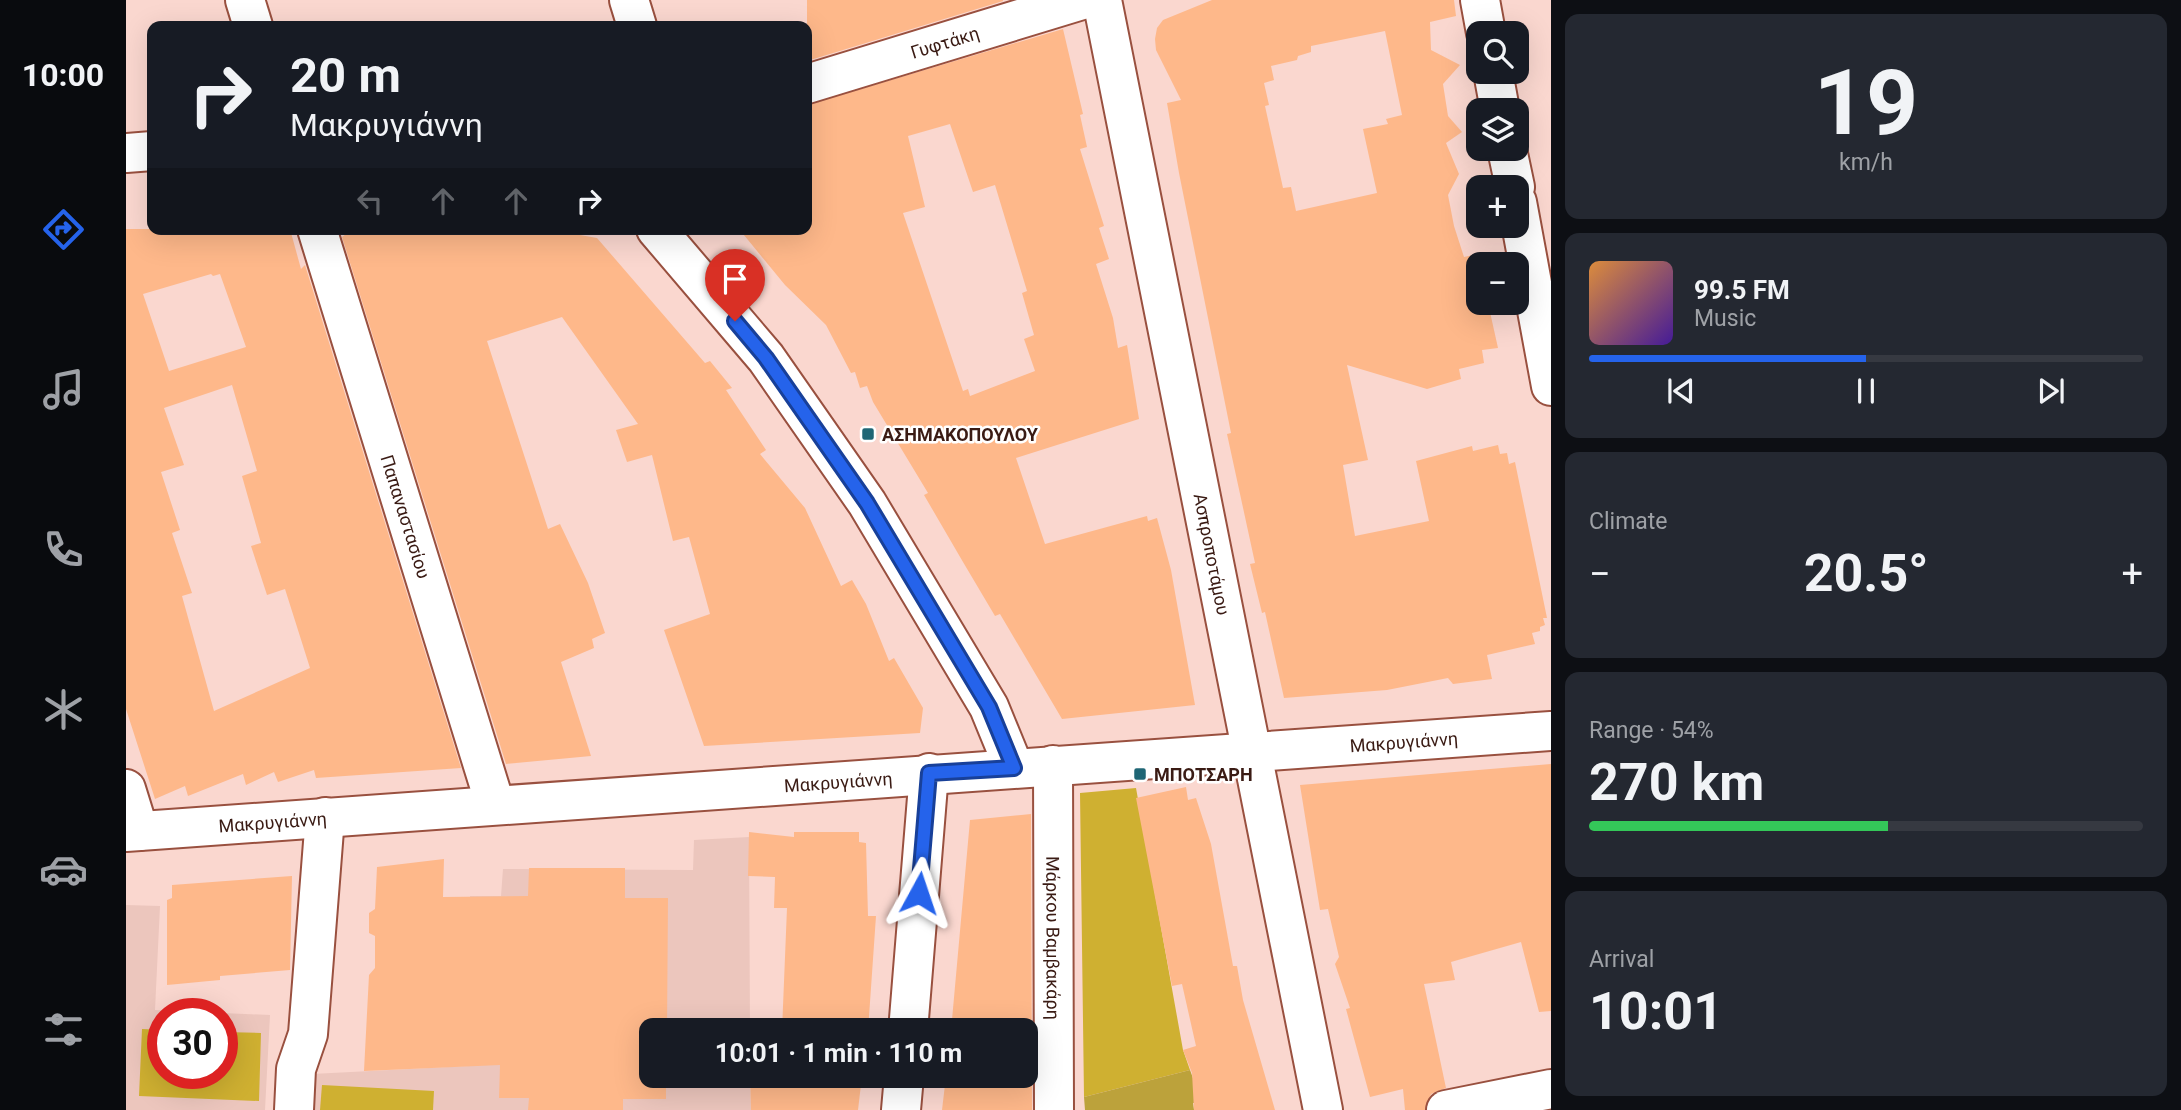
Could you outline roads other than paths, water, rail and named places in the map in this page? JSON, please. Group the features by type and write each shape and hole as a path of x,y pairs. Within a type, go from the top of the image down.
{"street":[{"path":"245,0 251,21"},
{"path":"629,0 635,21"},
{"name":"Γυφτάκη","path":"812,82 1082,0"},
{"name":"Ασπροποτάμου","path":"1102,0 1324,1110"},
{"path":"1480,0 1484,21"},
{"path":"126,153 147,151"},
{"name":"Παπαναστασίου","path":"319,235 495,804"},
{"path":"661,235 766,358 867,503 989,707 1014,768"},
{"path":"1524,238 1551,386"},
{"name":"Μακρυγιάννη","path":"133,832 929,773 1551,731"},
{"name":"Μάρκου Βαμβακάρη","path":"1053,765 1054,1110"},
{"path":"909,1018 929,773"},
{"path":"126,789 133,832"},
{"path":"294,1110 296,1069 308,1034 325,817"},
{"path":"901,1110 903,1088"},
{"path":"1446,1110 1551,1090"}],"place":[{"name":"ΑΣΗΜΑΚΟΠΟΥΛΟΥ","path":"868,434"},
{"name":"ΜΠΟΤΣΑΡΗ","path":"1140,774"}]}
